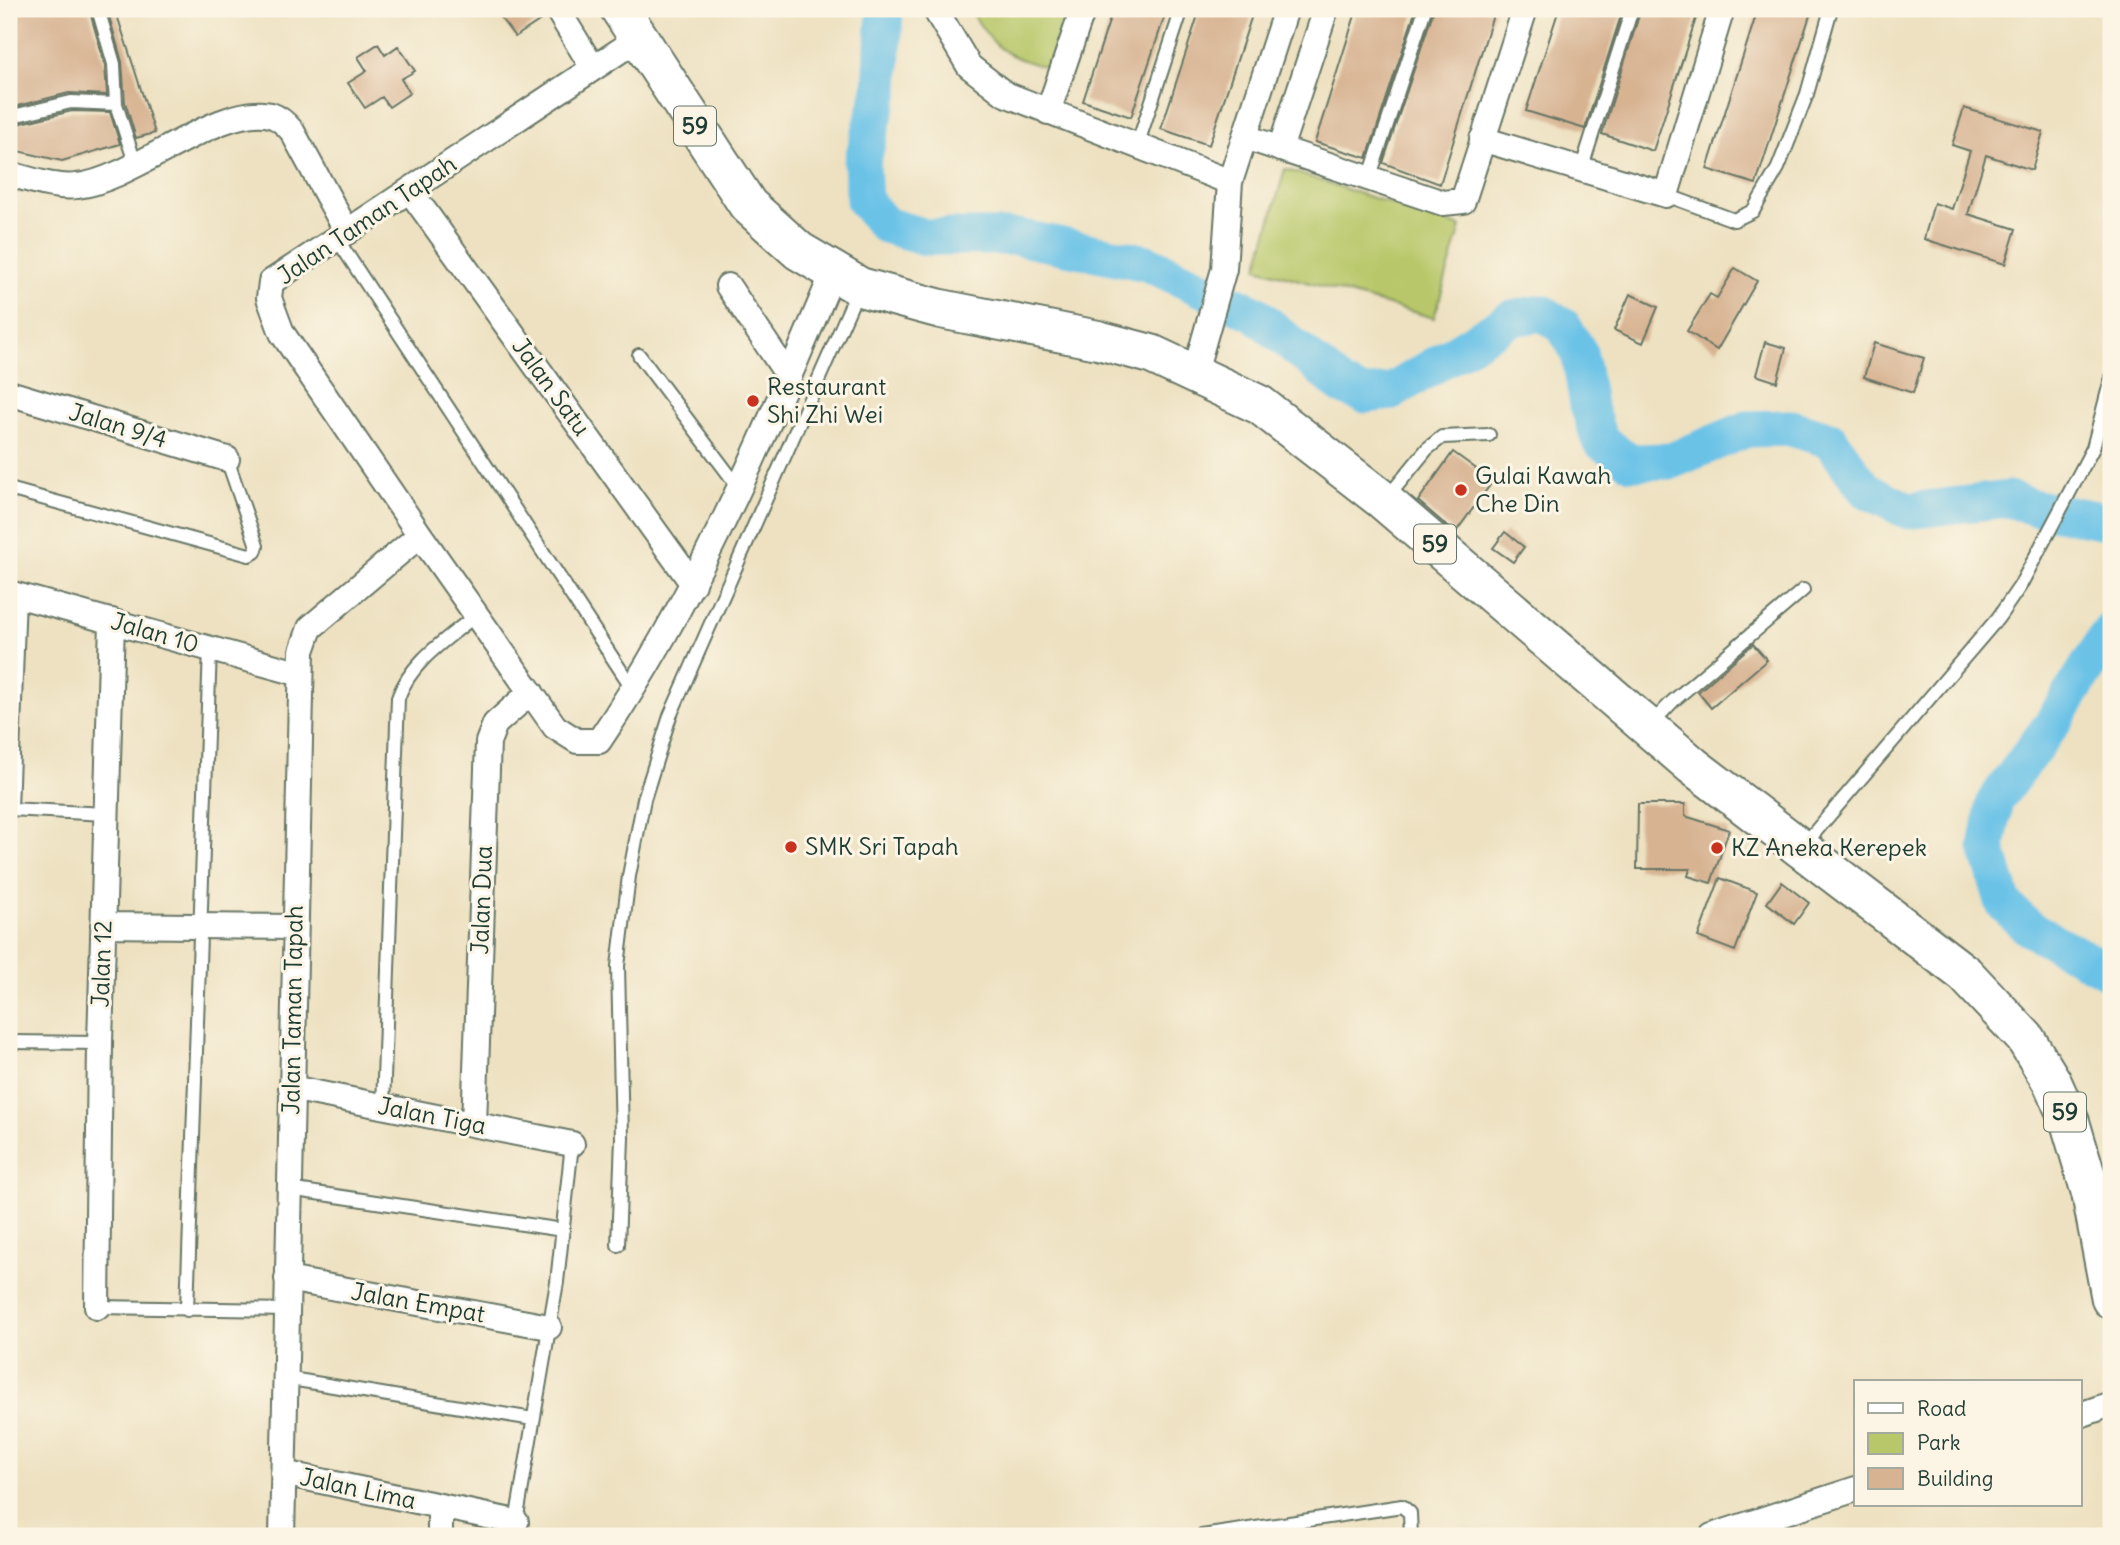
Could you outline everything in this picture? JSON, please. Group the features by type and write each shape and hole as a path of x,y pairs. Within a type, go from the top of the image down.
{"main road":[{"name":"59","path":"629,23 748,205 799,251 846,280 941,309 1112,343 1151,354 1195,372 1260,405 1384,501 1647,727 1800,850 1965,974 2025,1038 2052,1082 2070,1122 2091,1193 2111,1299"}],"street":[{"path":"557,9 593,68"},
{"path":"935,9 969,66 1005,94 1230,182"},
{"path":"1048,112 1083,9"},
{"path":"1195,372 1212,320 1224,269 1230,182 1286,9"},
{"path":"1280,149 1326,9"},
{"path":"1245,137 1443,203 1463,201 1525,9"},
{"path":"1482,139 1666,195 1722,9"},
{"name":"Jalan Taman Tapah","path":"629,23 593,68 271,282 269,298 282,332 420,536 555,727 577,741 599,741 634,690"},
{"path":"9,174 77,187 136,166 226,121 268,114 279,118 292,131 342,236"},
{"name":"Jalan Satu","path":"410,191 693,584"},
{"path":"634,690 693,584 789,377 846,280"},
{"path":"728,286 789,377"},
{"name":"Jalan 9/4","path":"9,393 227,458"},
{"name":"Jalan Taman Tapah","path":"282,1536 302,651 310,628 420,536"},
{"name":"Jalan 10","path":"14,594 301,674"},
{"name":"Jalan 12","path":"97,1307 100,1043 112,621"},
{"name":"Jalan Dua","path":"474,1124 488,742 495,724 531,692"},
{"path":"103,925 295,927"},
{"name":"Jalan Tiga","path":"291,1088 572,1144"},
{"name":"Jalan Empat","path":"287,1279 549,1327"},
{"path":"2082,1414 2111,1404"},
{"name":"Jalan Lima","path":"284,1473 516,1522"},
{"path":"1712,1536 1854,1490"},
{"path":"440,1506 440,1536"}],"lane":[{"path":"98,9 114,64 116,104 136,166"},
{"path":"1137,146 1182,9"},
{"path":"1369,178 1425,9"},
{"path":"1581,170 1632,9"},
{"path":"1666,195 1734,220 1753,211 1778,168 1807,94 1831,9"},
{"path":"9,117 71,102 116,104"},
{"path":"342,236 634,690"},
{"path":"618,1245 622,1138 618,966 629,876 645,799 670,716 846,280"},
{"path":"639,355 739,488"},
{"path":"1800,850 1998,618 2093,448 2111,379"},
{"path":"1384,501 1427,449 1442,437 1489,435"},
{"path":"9,489 249,555 255,552 257,545 227,458"},
{"path":"1647,727 1672,701 1803,590"},
{"path":"14,594 10,809 106,814"},
{"path":"383,1107 398,698 404,680 417,665 476,615"},
{"path":"187,1310 210,648"},
{"path":"9,1042 100,1043"},
{"path":"516,1522 549,1327 572,1144"},
{"path":"289,1189 563,1230"},
{"path":"97,1307 286,1310"},
{"path":"285,1378 533,1419"},
{"path":"1202,1536 1402,1506 1410,1513 1412,1536"}],"green space":[{"path":"969,9 1066,9 1050,68 1010,55 994,42"},
{"path":"1285,169 1461,227 1434,318 1257,268"}],"building":[{"path":"9,9 89,9 105,65 107,95 69,93 9,108"},
{"path":"107,9 115,9 155,133 136,138 125,102 122,62"},
{"path":"494,9 542,9 545,17 515,37"},
{"path":"1113,9 1167,9 1131,117 1083,101"},
{"path":"1200,9 1254,9 1209,145 1161,129"},
{"path":"1357,9 1416,9 1367,158 1315,142"},
{"path":"1434,9 1495,9 1440,184 1383,163"},
{"path":"1559,9 1623,9 1585,129 1526,111"},
{"path":"1641,9 1699,9 1653,151 1602,134"},
{"path":"1758,9 1812,9 1756,184 1707,169"},
{"path":"378,44 385,55 398,46 415,71 401,79 410,93 389,107 382,97 365,108 348,83 367,71 358,57"},
{"path":"1964,108 2043,132 2032,170 1986,155 1968,214 2016,229 2005,264 1924,239 1934,203 1952,209 1970,151 1952,145"},
{"path":"72,111 110,112 120,144 62,161 9,149 9,126"},
{"path":"1735,268 1757,281 1717,350 1687,331 1710,294 1717,298"},
{"path":"1630,294 1658,307 1643,343 1614,330"},
{"path":"1765,342 1786,348 1777,382 1756,375"},
{"path":"1874,343 1924,358 1913,393 1864,377"},
{"path":"1453,452 1493,481 1455,533 1418,501"},
{"path":"1505,532 1524,547 1513,562 1493,548"},
{"path":"1753,644 1767,660 1711,708 1698,692"},
{"path":"1638,804 1685,804 1685,816 1729,830 1711,883 1688,876 1690,869 1637,869"},
{"path":"1720,878 1757,892 1735,951 1698,937"},
{"path":"1782,882 1809,903 1794,924 1767,903"}],"waterway":[{"path":"885,9 881,90 862,163 864,200 885,225 925,237 1017,237 1147,263 1254,313 1342,386 1364,395 1391,392 1512,318 1543,313 1563,326 1579,352 1588,405 1600,441 1631,462 1671,461 1747,429 1791,428 1830,440 1865,489 1908,511 2009,499 2036,508 2111,522"},
{"path":"2111,630 2051,725 1995,801 1987,848 2004,904 2029,928 2111,973"}],"place":[{"name":"Restaurant Shi Zhi Wei","path":"753,401"},
{"name":"Gulai Kawah Che Din","path":"1461,490"},
{"name":"SMK Sri Tapah","path":"791,847"},
{"name":"KZ Aneka Kerepek","path":"1717,848"}]}
